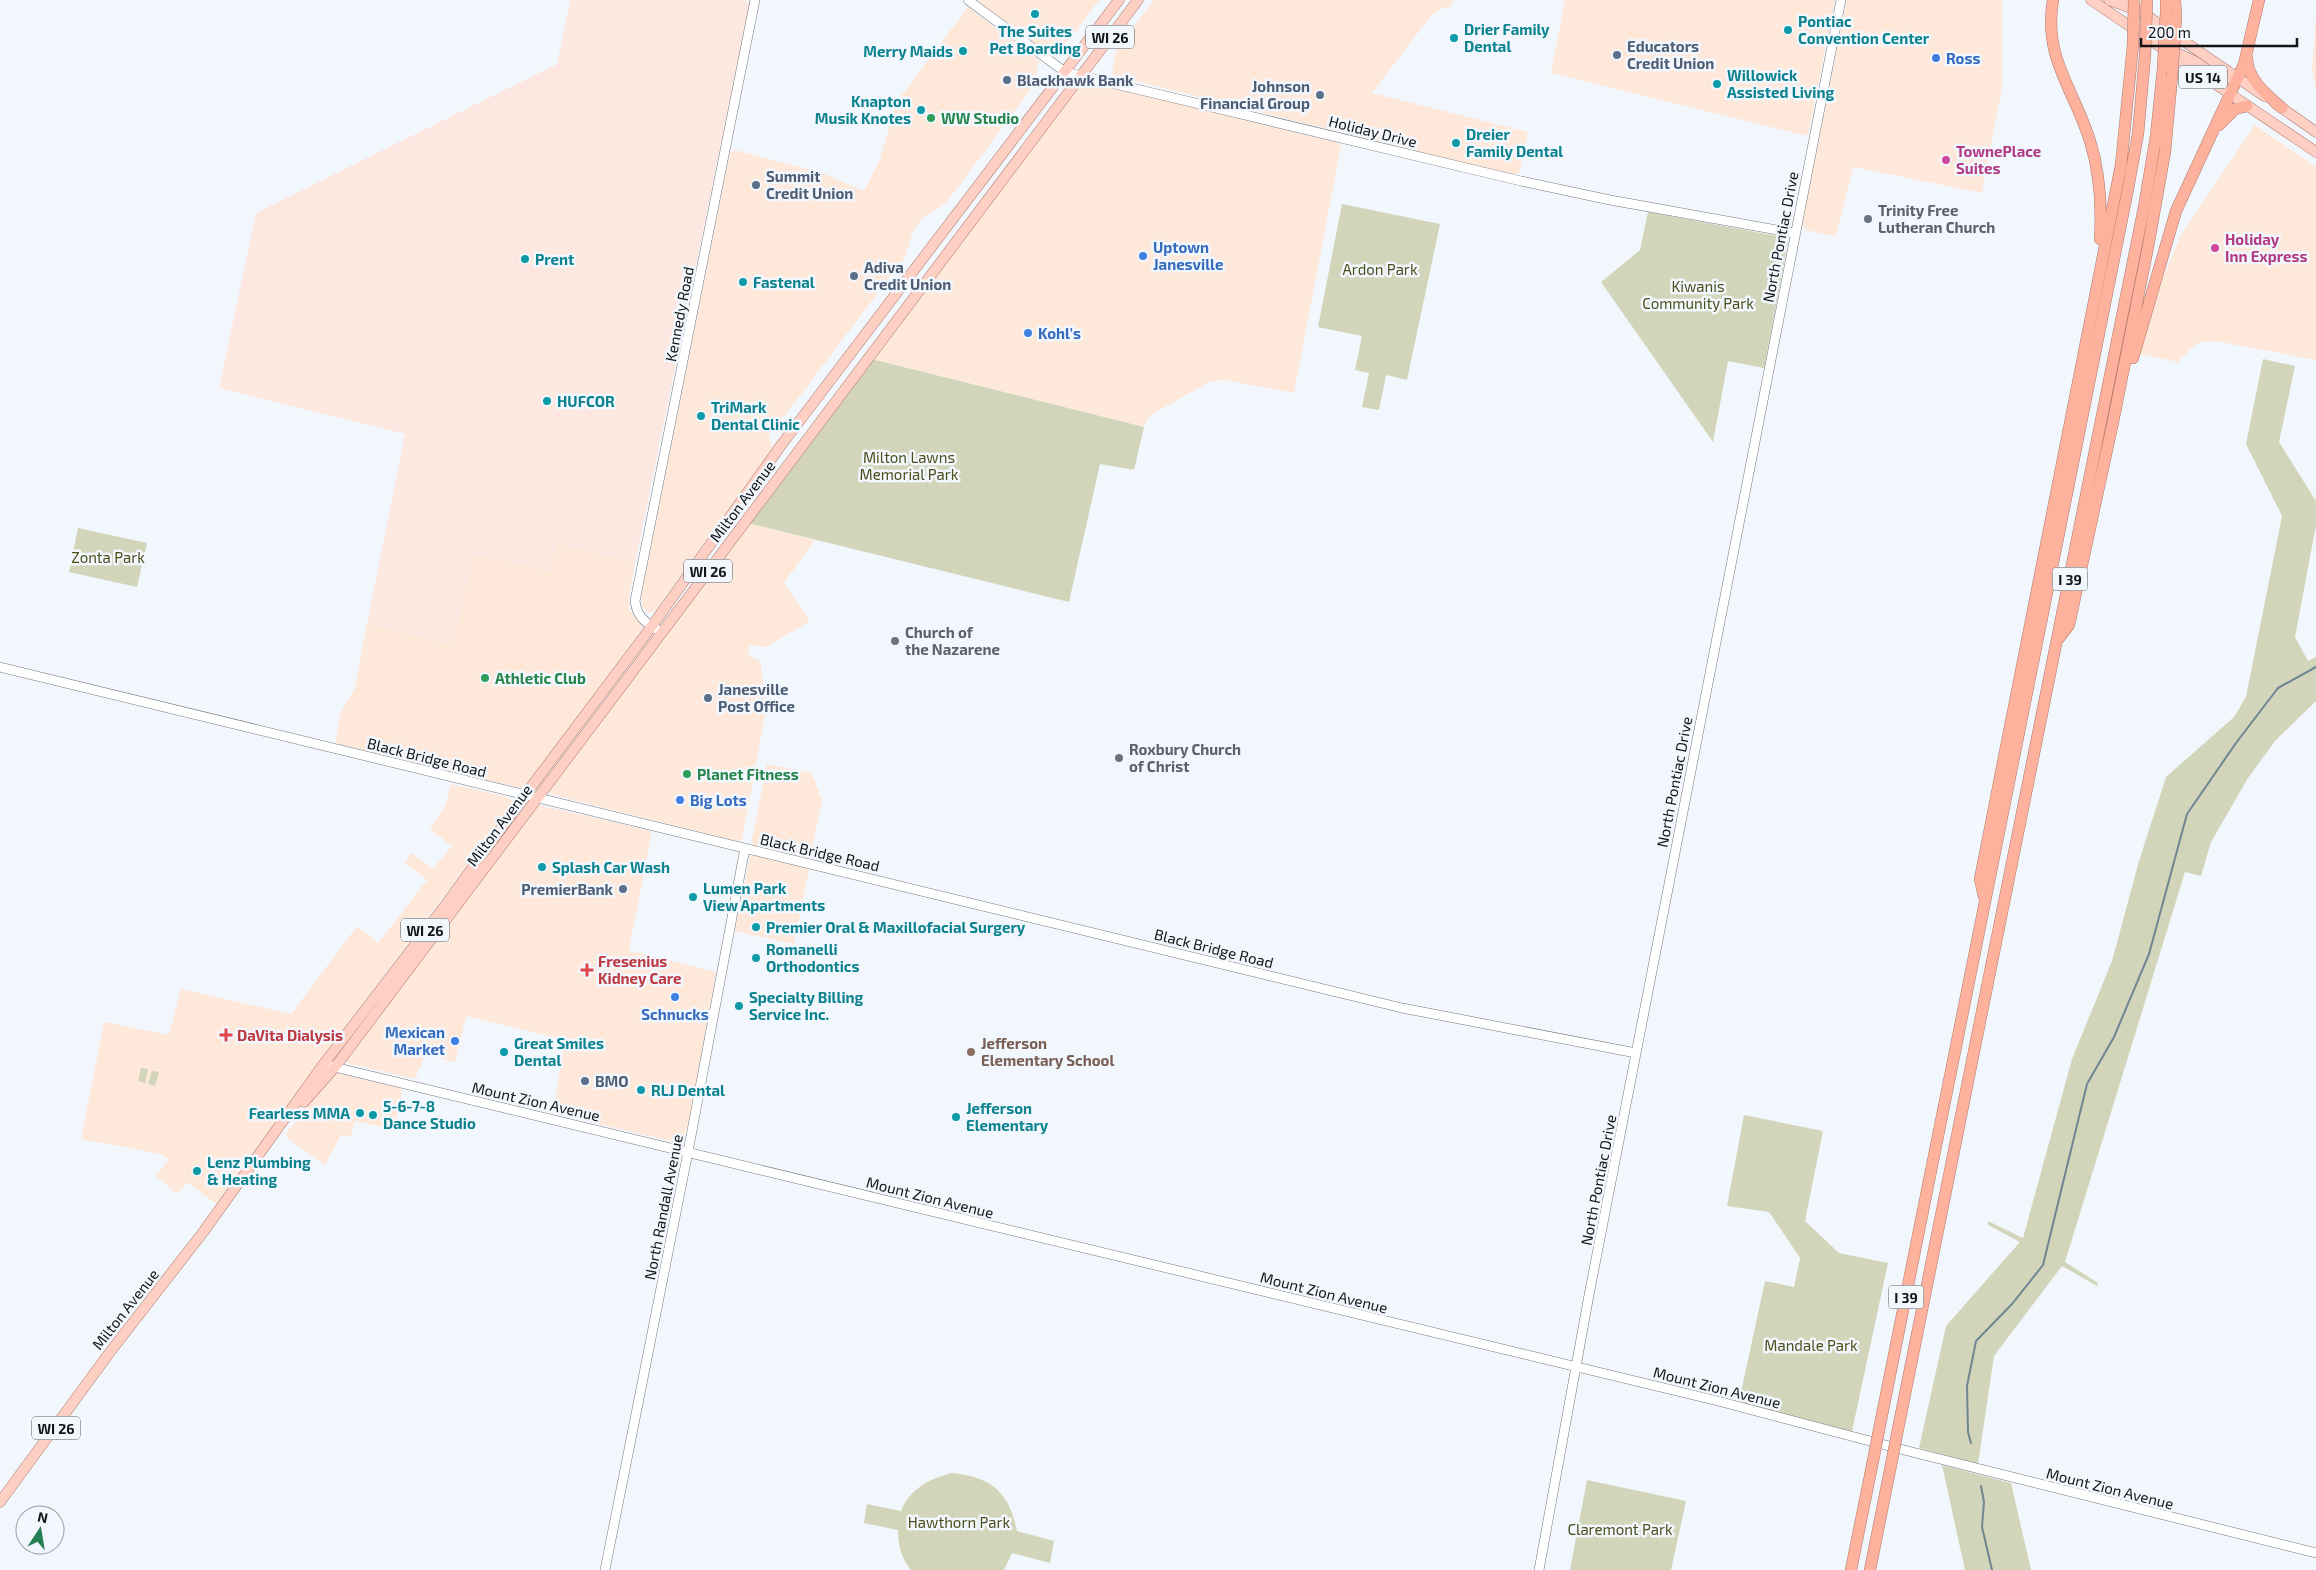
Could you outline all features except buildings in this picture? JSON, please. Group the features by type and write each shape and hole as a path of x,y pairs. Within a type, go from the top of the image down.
{"highway":[{"path":"2053,0 2050,29 2054,51 2090,142 2100,188 2100,245 2088,318 2089,328"},
{"name":"I 39","path":"1851,1570 2127,194 2138,134 2145,56 2147,0"},
{"path":"2057,642 2069,624 2113,422 2159,184 2172,76 2169,10 2175,0"},
{"path":"2113,422 2176,211 2238,78 2259,0"},
{"path":"1985,901 1980,879 2121,165 2135,5"},
{"name":"I 39","path":"1870,1570 2144,208 2156,136 2169,10"},
{"path":"2248,46 2247,64 2251,74 2266,93 2282,108"},
{"path":"2209,138 2233,111 2247,106"}],"main road":[{"name":"Milton Avenue","path":"0,1502 110,1352 204,1232 275,1135 323,1065 652,626 782,444 1119,0"},
{"name":"Milton Avenue","path":"275,1135 335,1067 1138,0"},
{"name":"US 14","path":"2091,0 2316,152"},
{"path":"2109,0 2135,5"},
{"name":"US 14","path":"2124,0 2135,5 2316,132"},
{"path":"2156,44 2189,58 2221,79 2238,78"},
{"path":"423,951 423,943 426,936 425,930"}],"street":[{"name":"Kennedy Road","path":"663,632 643,621 636,612 635,601 755,0"},
{"name":"Holiday Drive","path":"968,0 1065,72 1082,74 1218,110 1529,183 1610,200 1794,233"},
{"name":"North Pontiac Drive","path":"1538,1570 1794,233 1841,0"},
{"name":"Black Bridge Road","path":"0,667 1402,1008 1636,1053"},
{"name":"North Randall Avenue","path":"604,1570 688,1152 745,848"},
{"name":"Mount Zion Avenue","path":"323,1065 1576,1367 2316,1553"}],"shaded area":[{"path":"570,0 741,0 750,2 635,563 557,543 550,571 474,554 454,635 450,635 448,644 367,623 405,434 219,388 256,213 557,64"},
{"path":"976,0 1099,0 1071,38 1060,47 1048,53"},
{"path":"1154,0 1454,0 1451,6 1439,10 1430,17 1372,93 1528,132 1519,173 1513,175 1116,76 1112,73 1116,50"},
{"path":"1565,0 1835,0 1808,136 1551,73"},
{"path":"1847,0 2002,0 2002,88 1982,193 1853,167 1836,237 1806,230 1802,225"},
{"path":"968,7 1039,60 1032,88 946,203 921,219 913,231 905,257 790,409 771,429 769,436 772,447 769,453 655,611 648,613 642,605 641,597 730,153 735,150 822,173 864,191 880,159 896,103"},
{"path":"2316,14 2316,88 2312,69"},
{"path":"1087,81 1337,142 1341,146 1294,393 1224,380 1211,381 1149,416 1144,427 871,359 1080,82"},
{"path":"2255,125 2316,167 2316,360 2216,341 2201,342 2193,346 2178,362 2140,354 2162,280 2181,235"},
{"path":"748,523 815,540 784,583 810,621 766,647 750,645 748,656 759,660 761,665 766,710 742,840 737,841 550,794 549,791"},
{"path":"556,543 635,563 629,595 629,608 643,628 525,788 337,744 336,739 340,715 355,687 367,623 448,644 450,635 454,635 474,554 550,571"},
{"path":"767,764 812,773 822,800 810,860 753,845 752,839"},
{"path":"451,784 508,797 512,801 512,806 333,1043 216,1204 187,1182 177,1194 155,1175 169,1160 161,1154 81,1139 104,1022 169,1035 181,989 291,1014 357,926 378,943 427,880 405,863 412,853 433,869 452,846 430,830 446,804"},
{"path":"538,805 652,831 629,950 716,972 691,1113 682,1144 553,1113 565,1040 466,1016 455,1062 425,1055 415,1079 350,1064 346,1060"},
{"path":"754,855 809,869 794,944 735,931 750,856"},
{"path":"338,1072 400,1087 402,1093 394,1130 355,1121 351,1137 341,1135 325,1165 287,1138 286,1134 313,1098"}],"green space":[{"name":"Ardon Park","path":"1342,204 1440,224 1407,380 1386,375 1379,410 1362,407 1369,373 1355,370 1362,336 1318,327"},
{"name":"Kiwanis Community Park","path":"1648,212 1783,237 1788,242 1764,368 1728,361 1713,442 1601,282 1640,250"},
{"name":"Milton Lawns Memorial Park","path":"871,359 1144,427 1134,470 1100,464 1069,602 748,523"},
{"path":"2263,359 2295,366 2279,442 2316,501 2316,525 2295,637 2308,661 2316,657 2316,701 2275,741 2248,778 2211,842 2201,876 2185,872 2065,1262 2098,1283 2097,1286 2062,1266 1994,1356 1978,1464 1919,1448 1946,1326 2020,1242 1988,1225 1988,1221 2023,1238 2072,1059 2112,961 2139,861 2166,777 2234,717 2246,697 2282,516 2246,444"},
{"name":"Zonta Park","path":"78,528 147,543 137,587 69,572"},
{"path":"141,1068 148,1069 145,1083 138,1081"},
{"path":"152,1071 159,1072 155,1086 148,1084"},
{"name":"Mandale Park","path":"1744,1115 1823,1131 1805,1221 1839,1253 1888,1263 1851,1436 1738,1406 1765,1281 1794,1287 1800,1258 1769,1212 1727,1206"},
{"path":"1942,1465 2011,1483 2031,1570 1965,1570"},
{"name":"Hawthorn Park","path":"952,1473 978,1478 996,1489 1009,1506 1017,1531 1054,1541 1050,1563 1012,1553 1004,1570 911,1570 901,1551 898,1530 864,1523 867,1504 901,1511 915,1490 936,1478"},
{"name":"Claremont Park","path":"1587,1480 1686,1501 1671,1570 1570,1570"}],"waterway":[{"path":"1971,1443 1968,1432 1967,1386 1976,1341 2012,1304 2043,1265 2087,1084 2114,1037 2149,954 2187,814 2236,743 2278,688 2316,667"},
{"path":"1981,1486 1984,1502 1982,1527 1992,1570"}],"place":[{"name":"The Suites Pet Boarding","path":"1035,14"},
{"name":"Pontiac Convention Center","path":"1788,30"},
{"name":"Drier Family Dental","path":"1454,38"},
{"name":"Merry Maids","path":"963,51"},
{"name":"Educators Credit Union","path":"1617,55"},
{"name":"Ross","path":"1936,58"},
{"name":"Blackhawk Bank","path":"1007,80"},
{"name":"Willowick Assisted Living","path":"1717,84"},
{"name":"Johnson Financial Group","path":"1320,95"},
{"name":"Knapton Musik Knotes","path":"921,110"},
{"name":"WW Studio","path":"931,118"},
{"name":"Dreier Family Dental","path":"1456,143"},
{"name":"TownePlace Suites","path":"1946,160"},
{"name":"Summit Credit Union","path":"756,185"},
{"name":"Trinity Free Lutheran Church","path":"1868,219"},
{"name":"Holiday Inn Express","path":"2215,248"},
{"name":"Uptown Janesville","path":"1143,256"},
{"name":"Prent","path":"525,259"},
{"name":"Adiva Credit Union","path":"854,276"},
{"name":"Fastenal","path":"743,282"},
{"name":"Kohl's","path":"1028,333"},
{"name":"HUFCOR","path":"547,401"},
{"name":"TriMark Dental Clinic","path":"701,416"},
{"name":"Church of the Nazarene","path":"895,641"},
{"name":"Athletic Club","path":"485,678"},
{"name":"Janesville Post Office","path":"708,698"},
{"name":"Roxbury Church of Christ","path":"1119,758"},
{"name":"Planet Fitness","path":"687,774"},
{"name":"Big Lots","path":"680,800"},
{"name":"Splash Car Wash","path":"542,867"},
{"name":"PremierBank","path":"623,889"},
{"name":"Lumen Park View Apartments","path":"693,897"},
{"name":"Premier Oral & Maxillofacial Surgery","path":"756,927"},
{"name":"Romanelli Orthodontics","path":"756,958"},
{"name":"Fresenius Kidney Care","path":"587,970"},
{"name":"Schnucks","path":"675,997"},
{"name":"Specialty Billing Service Inc.","path":"739,1006"},
{"name":"DaVita Dialysis","path":"226,1035"},
{"name":"Mexican Market","path":"455,1041"},
{"name":"Great Smiles Dental","path":"504,1052"},
{"name":"Jefferson Elementary School","path":"971,1052"},
{"name":"BMO","path":"585,1081"},
{"name":"RLJ Dental","path":"641,1090"},
{"name":"Fearless MMA","path":"360,1113"},
{"name":"5-6-7-8 Dance Studio","path":"373,1115"},
{"name":"Jefferson Elementary","path":"956,1117"},
{"name":"Lenz Plumbing & Heating","path":"197,1171"}]}
